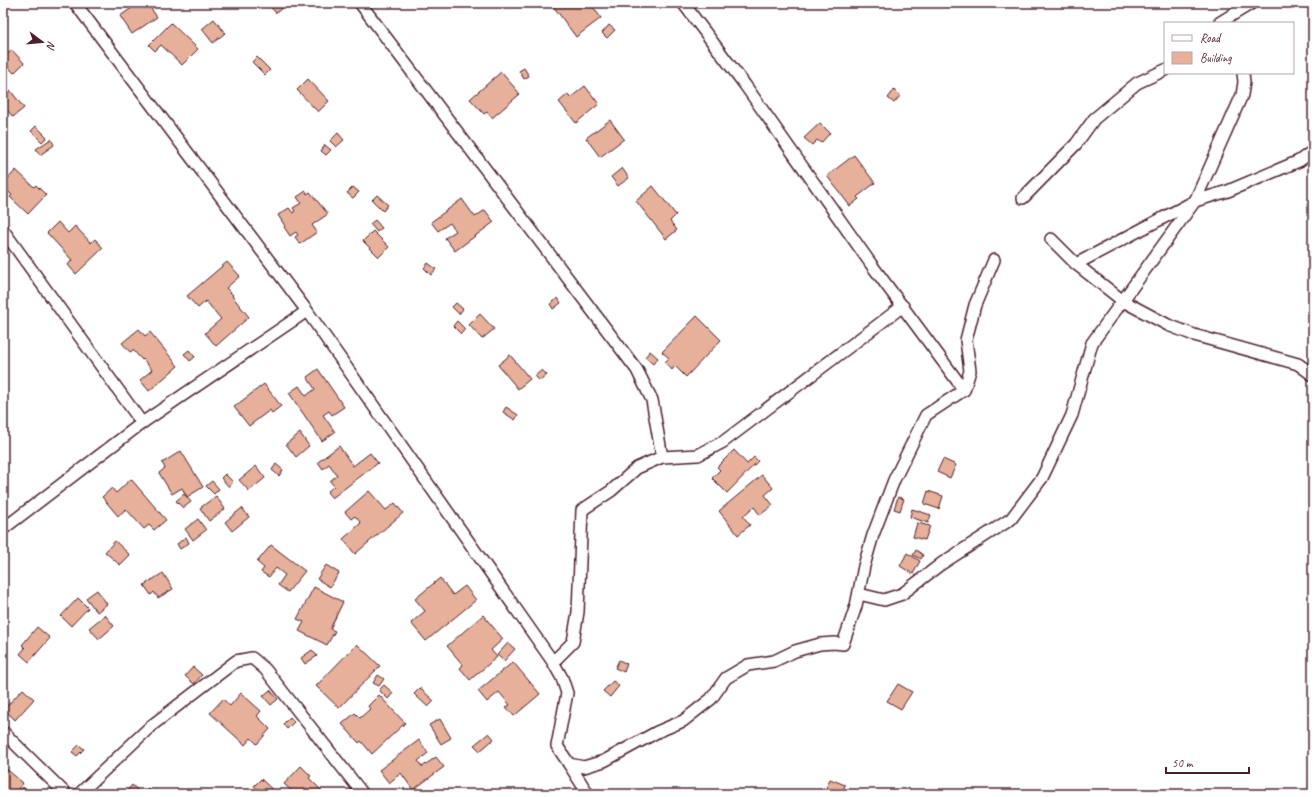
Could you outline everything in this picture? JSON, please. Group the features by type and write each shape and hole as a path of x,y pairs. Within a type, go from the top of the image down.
{"street":[{"path":"75,3 307,311 553,662 562,678 567,693 557,746 588,794"},
{"path":"360,3 637,370 652,400 662,457"},
{"path":"683,3 745,85 871,264 964,390"},
{"path":"1221,22 1252,3"},
{"path":"1023,198 1076,144 1094,119 1136,82 1164,70"},
{"path":"859,594 884,600 902,594 941,564 1011,519 1042,478 1072,415 1092,343 1195,201 1242,95 1244,82 1243,74"},
{"path":"1076,264 1195,201 1228,191 1299,161 1313,151"},
{"path":"3,230 142,423"},
{"path":"1051,239 1076,264 1123,301 1168,325 1194,335 1298,364 1313,375"},
{"path":"569,764 584,767 604,761 657,732 683,721 711,699 726,678 748,664 774,661 795,651 820,644 842,644 852,622 864,566 885,500 926,415 964,390 970,371 966,340 975,305 994,260"},
{"path":"553,662 573,642 578,612 582,510 611,491 637,468 662,457 698,455 723,442 903,306"},
{"path":"3,528 142,423 307,311"},
{"path":"79,794 151,726 236,661 252,658 265,669 363,794"},
{"path":"3,732 66,794"}],"building":[{"path":"139,3 147,3 157,17 132,34 120,16"},
{"path":"267,3 288,3 276,13"},
{"path":"551,3 590,3 601,18 576,37"},
{"path":"214,19 225,33 213,43 202,29"},
{"path":"171,23 198,49 182,65 161,45 155,51 149,45"},
{"path":"609,25 615,30 607,38 602,33"},
{"path":"12,50 24,63 14,73 3,62 3,58"},
{"path":"257,57 270,70 265,75 252,62"},
{"path":"524,68 529,76 524,79 519,71"},
{"path":"501,72 520,94 492,118 487,112 484,114 470,99"},
{"path":"308,79 329,101 318,112 297,90"},
{"path":"585,86 599,104 576,123 559,102 568,94 570,98"},
{"path":"10,90 24,108 13,117 3,105 3,96"},
{"path":"894,90 900,96 894,103 888,98"},
{"path":"610,120 624,139 600,157 586,138"},
{"path":"820,123 830,133 821,143 817,140 812,145 804,138"},
{"path":"36,126 47,137 42,142 31,131"},
{"path":"338,133 344,140 336,147 330,141"},
{"path":"51,139 54,145 40,155 36,149"},
{"path":"325,145 331,150 326,155 321,151"},
{"path":"854,155 875,183 857,197 859,199 850,206 827,176"},
{"path":"622,168 629,178 618,186 611,177"},
{"path":"16,170 34,187 36,185 46,195 28,214 10,197 12,195 3,187 3,184"},
{"path":"653,186 676,215 670,221 677,230 666,239 636,201"},
{"path":"353,187 359,192 353,198 347,193"},
{"path":"306,191 307,194 310,192 328,214 312,225 317,232 300,244 295,237 298,235 296,232 290,236 278,215 289,208 293,213 295,211 293,208 301,203 297,197"},
{"path":"377,195 388,205 383,211 372,200"},
{"path":"462,199 475,217 485,210 494,222 455,251 445,238 456,231 450,223 438,231 431,222"},
{"path":"375,220 382,228 377,232 370,224"},
{"path":"58,222 68,233 75,226 91,243 95,239 103,248 76,274 68,265 72,260 47,233"},
{"path":"373,231 389,247 379,257 363,241"},
{"path":"227,262 240,276 226,288 249,317 216,346 205,333 221,319 206,301 198,308 187,296"},
{"path":"428,263 436,269 431,275 424,268"},
{"path":"558,298 561,303 553,309 550,304"},
{"path":"456,303 463,309 459,314 452,307"},
{"path":"480,314 494,329 482,339 469,325"},
{"path":"697,316 721,340 686,377 675,366 672,370 665,362 669,358 662,352"},
{"path":"457,321 465,329 461,334 453,326"},
{"path":"139,329 145,336 150,332 178,366 149,391 140,380 152,370 133,350 130,352 122,343"},
{"path":"189,350 195,357 190,361 184,354"},
{"path":"650,351 658,358 653,364 645,357"},
{"path":"510,355 530,379 518,389 498,365"},
{"path":"318,369 344,407 332,415 329,411 323,415 335,432 322,441 289,393 299,386 306,396 315,389 307,377"},
{"path":"542,370 547,375 540,381 535,376"},
{"path":"264,384 281,406 272,413 270,410 249,426 234,407"},
{"path":"506,407 518,415 515,420 503,412"},
{"path":"300,433 309,446 296,457 286,444"},
{"path":"339,446 353,466 370,453 378,463 332,498 327,492 334,486 330,481 337,475 329,464 323,469 318,462"},
{"path":"734,450 747,464 754,457 758,461 727,493 712,478 720,470 717,467"},
{"path":"181,451 203,487 187,497 182,488 172,494 159,473 165,468 162,463"},
{"path":"943,459 956,465 950,478 937,472"},
{"path":"276,464 283,470 279,476 272,470"},
{"path":"256,466 265,478 249,491 239,480"},
{"path":"225,474 233,482 229,487 221,478"},
{"path":"762,475 773,488 765,495 773,505 760,515 754,507 743,516 750,525 738,535 719,511"},
{"path":"131,479 166,520 154,530 149,525 144,529 126,509 118,516 102,497 112,488 116,493"},
{"path":"212,481 219,489 214,494 206,486"},
{"path":"369,491 386,510 395,503 403,513 355,554 343,539 361,523 355,516 351,519 345,512"},
{"path":"928,491 943,496 939,509 924,504"},
{"path":"184,494 191,502 183,508 176,501"},
{"path":"216,496 225,509 209,521 200,508"},
{"path":"898,497 904,499 900,511 894,509"},
{"path":"242,508 249,517 232,531 225,522"},
{"path":"912,509 931,515 928,523 910,517"},
{"path":"198,519 206,530 193,540 185,529"},
{"path":"917,523 930,526 925,540 913,537"},
{"path":"186,537 189,543 180,549 177,544"},
{"path":"115,541 130,555 120,565 105,552"},
{"path":"271,545 305,571 288,592 278,585 285,575 276,568 269,577 261,572 264,568 257,562"},
{"path":"916,550 923,555 921,559 913,555"},
{"path":"907,553 920,561 913,574 900,566"},
{"path":"326,565 339,573 330,587 317,579"},
{"path":"163,573 173,589 158,598 154,592 151,595 144,585"},
{"path":"440,578 453,595 465,586 476,600 426,641 411,623 425,611 415,599"},
{"path":"314,587 343,602 330,629 335,631 327,645 299,631 304,622 297,619"},
{"path":"97,590 107,604 97,612 86,598"},
{"path":"78,598 88,608 71,626 61,616"},
{"path":"105,615 114,626 99,639 89,628"},
{"path":"483,615 503,639 491,650 497,657 470,680 460,668 463,665 447,646"},
{"path":"37,627 50,638 29,662 20,654 25,648 22,645"},
{"path":"508,643 515,649 504,661 497,655"},
{"path":"357,644 380,666 339,708 316,686"},
{"path":"312,650 317,656 305,664 301,658"},
{"path":"619,660 627,664 624,672 615,668"},
{"path":"513,662 540,694 514,716 506,707 510,705 499,692 487,702 478,691"},
{"path":"193,667 202,675 194,684 185,676"},
{"path":"378,675 384,679 379,686 373,683"},
{"path":"613,681 619,686 610,697 603,691"},
{"path":"898,684 912,692 901,709 887,701"},
{"path":"384,685 393,693 388,699 379,690"},
{"path":"420,688 434,701 428,707 414,694"},
{"path":"23,689 34,699 15,720 4,709"},
{"path":"270,690 278,699 271,705 263,696"},
{"path":"241,693 261,711 257,716 270,729 257,744 251,738 245,745 210,713 223,699 230,706"},
{"path":"379,695 405,723 372,754 361,741 359,743 342,724 355,713 360,718 370,709 368,706"},
{"path":"290,717 294,722 287,729 283,724"},
{"path":"440,719 451,738 441,744 429,725"},
{"path":"489,733 494,739 480,751 474,745"},
{"path":"419,740 428,753 418,761 422,767 436,757 444,767 413,790 401,773 389,783 379,770"},
{"path":"79,745 84,749 77,756 72,752"},
{"path":"3,766 23,783 14,794 3,794"},
{"path":"301,766 311,776 309,778 325,794 295,794 284,784"},
{"path":"261,779 277,794 263,794 254,786"},
{"path":"830,779 845,785 842,794 826,788"},
{"path":"132,785 142,794 124,794"},
{"path":"23,787 29,793 17,794"},
{"path":"148,789 154,794 143,794"}]}
